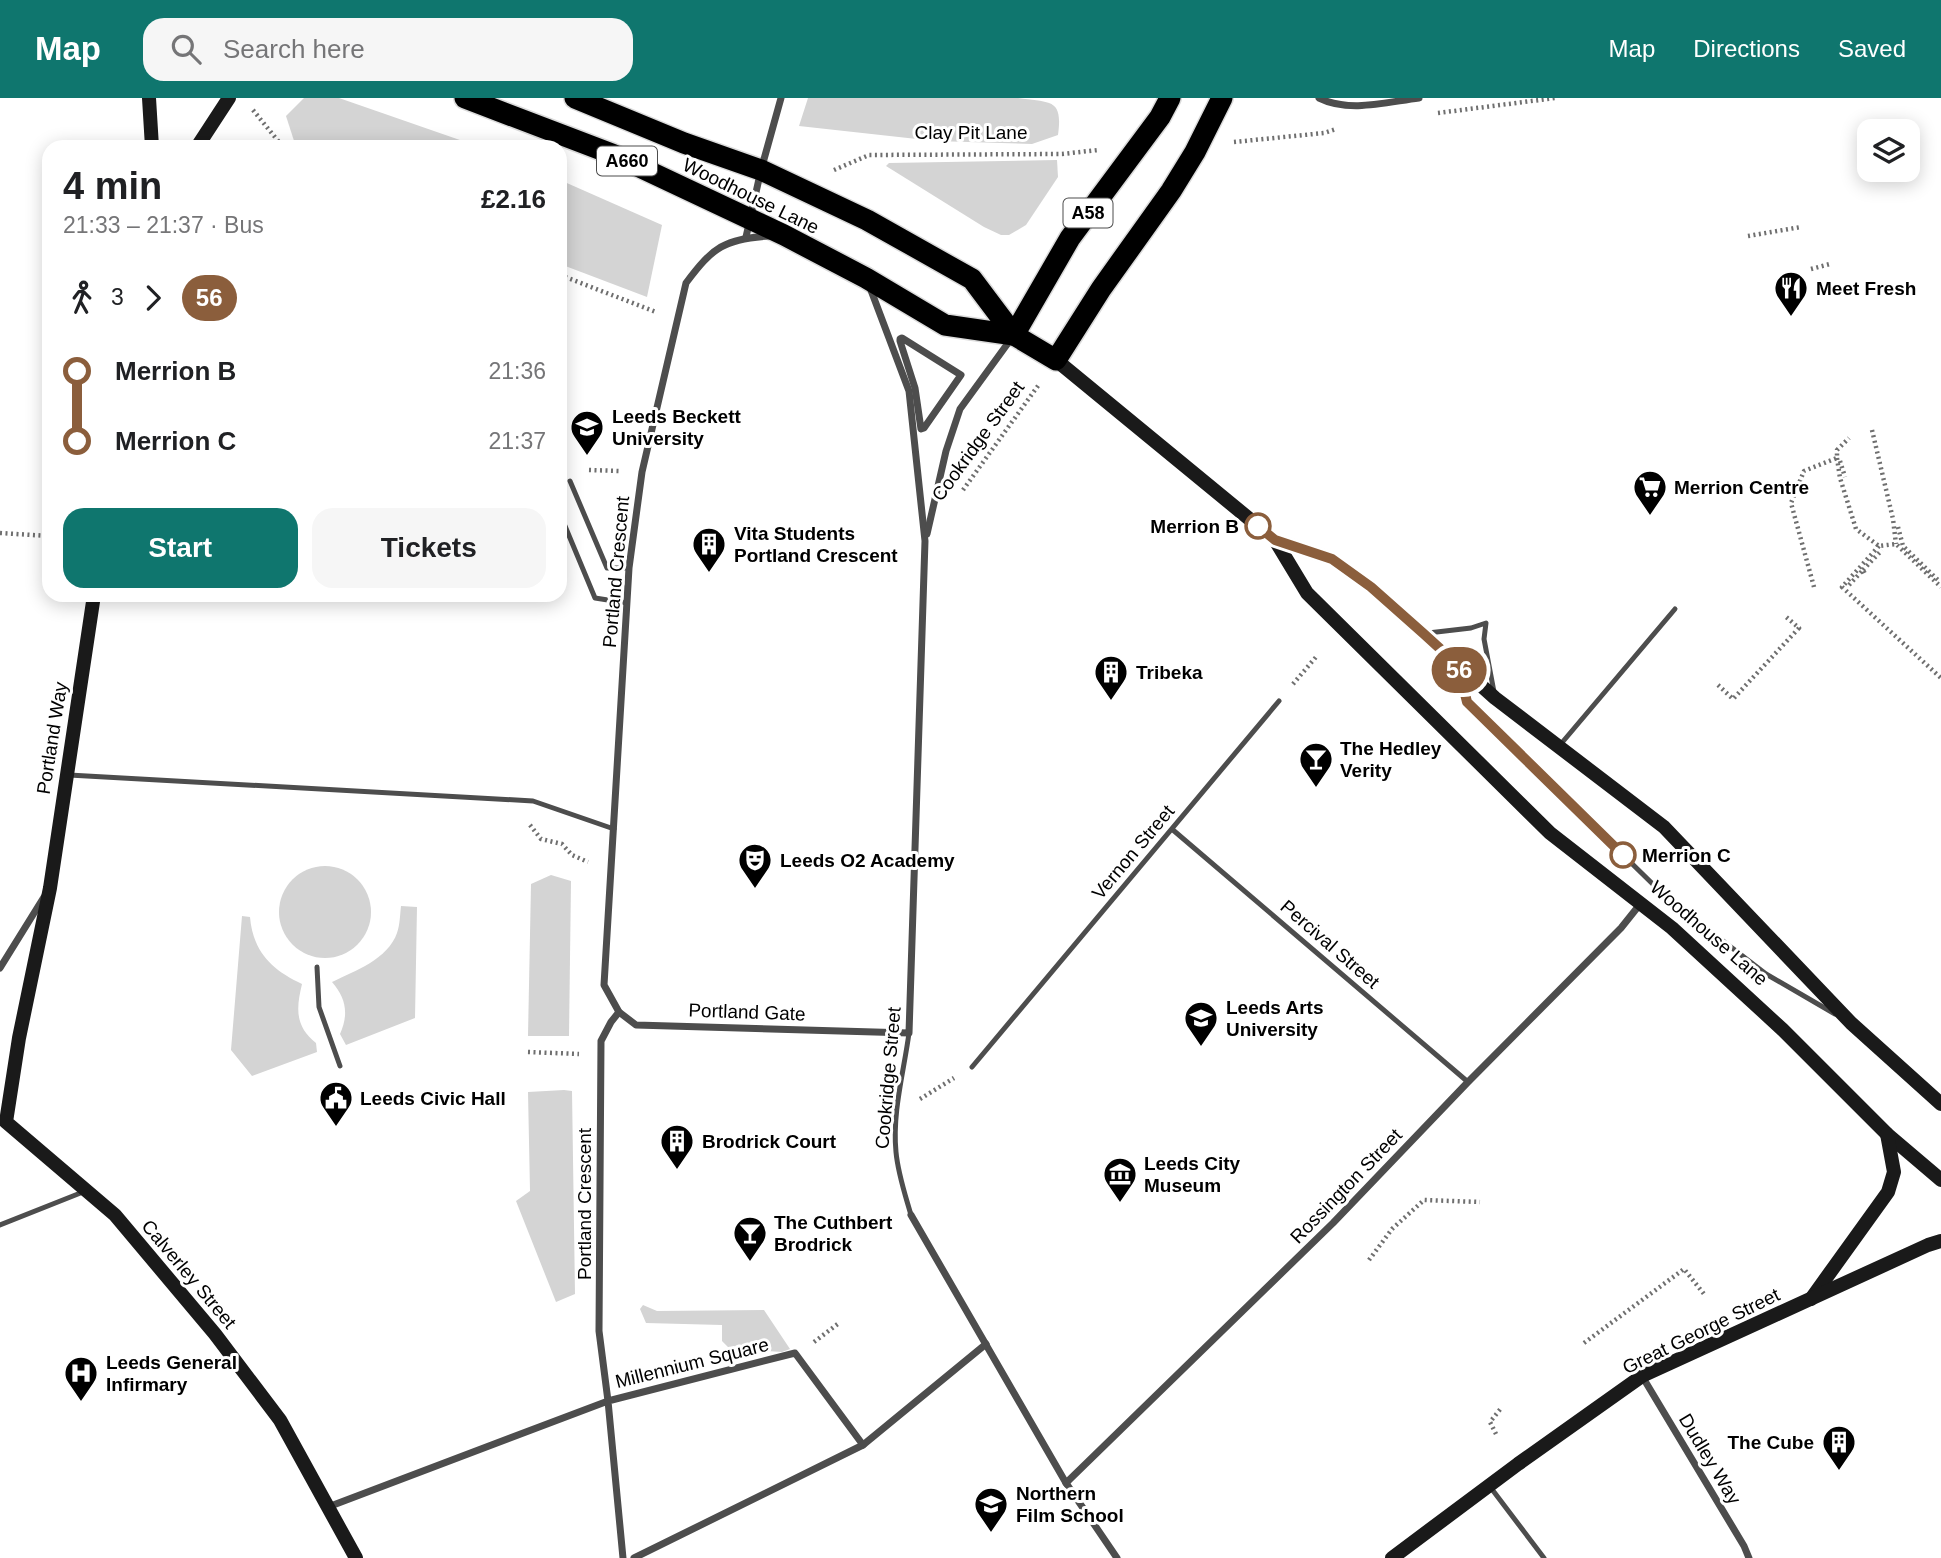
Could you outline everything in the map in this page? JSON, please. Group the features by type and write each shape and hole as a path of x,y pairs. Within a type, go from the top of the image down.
{"highway":[{"name":"Woodhouse Lane","path":"465,98 612,154 749,228 784,235 866,278 945,325 1014,335"},
{"name":"Woodhouse Lane","path":"575,98 684,143 761,170 867,220 972,279 1014,335 1056,360"},
{"name":"A58","path":"1014,335 1070,238 1160,117 1170,98"},
{"name":"A58","path":"1056,360 1101,289 1171,191 1195,152 1222,98"}],"street":[{"path":"149,98 152,140"},
{"path":"202,140 229,98"},
{"path":"749,228 780,98"},
{"path":"1319,98 1353,106 1419,98"},
{"name":"Portland Crescent","path":"608,1401 599,1331 601,1041 619,1012 604,985 629,568 642,472 686,283 704,258 749,228"},
{"name":"Cookridge Street","path":"866,278 909,391 925,541 909,1033"},
{"name":"Cookridge Street","path":"925,541 946,451 960,409 1014,335"},
{"path":"902,338 961,375 923,428 919,427 915,388 900,341 902,338"},
{"name":"Woodhouse Lane","path":"1056,360 1275,540 1307,593 1550,832 1672,928 1783,1030 1888,1134 1941,1180"},
{"name":"Woodhouse Lane","path":"1275,540 1332,559 1371,587 1495,698 1664,827 1851,1023 1941,1104"},
{"name":"Portland Way","path":"3,1119 50,888 93,602"},
{"name":"Portland Way","path":"0,968 50,888"},
{"name":"Rossington Street","path":"1066,1483 1332,1223 1621,928 1641,903"},
{"name":"Portland Gate","path":"619,1012 636,1025 909,1033"},
{"name":"Calverley Street","path":"3,1119 115,1215 215,1334 280,1420 356,1558"},
{"path":"1810,1300 1888,1192 1894,1172 1888,1134"},
{"name":"Cookridge Street","path":"911,1215 1066,1483 1117,1558"},
{"name":"Great George Street","path":"1392,1558 1642,1376 1941,1241"},
{"path":"634,1558 863,1445 986,1343"},
{"name":"Millennium Square","path":"328,1507 608,1401 795,1353 863,1445"},
{"name":"Dudley Way","path":"1642,1376 1749,1558"},
{"name":"Millennium Square","path":"608,1401 624,1558"}],"lane":[{"path":"570,481 607,568 629,568"},
{"path":"567,531 595,598 627,603"},
{"path":"1558,748 1675,609"},
{"path":"1424,634 1471,628 1486,623 1484,639 1495,698"},
{"name":"Woodhouse Lane","path":"1458,665 1467,702 1667,898 1766,974 1851,1023"},
{"name":"Vernon Street","path":"972,1067 1279,701"},
{"path":"66,775 533,801 614,829"},
{"name":"Percival Street","path":"1173,830 1468,1082"},
{"path":"317,967 319,1007 340,1066"},
{"name":"Cookridge Street","path":"909,1033 897,1114 895,1149 911,1215"},
{"path":"0,1225 86,1191"},
{"path":"1489,1485 1544,1558"}],"path":[{"path":"246,104 277,140"},
{"path":"1225,145 1324,133"},
{"name":"Clay Pit Lane","path":"842,168 869,155 1062,154 1103,149"},
{"path":"1748,236 1801,228"},
{"path":"1811,269 1830,264"},
{"path":"567,278 676,320"},
{"name":"Cookridge Street","path":"956,500 1056,360"},
{"path":"1872,430 1893,519 1896,544 1941,584"},
{"path":"1849,438 1837,450 1840,478 1856,529 1861,529 1880,548"},
{"path":"1837,450 1845,477"},
{"path":"1814,587 1791,503 1804,471 1837,458"},
{"path":"587,470 642,472"},
{"path":"1898,527 1903,546 1941,584"},
{"path":"0,533 42,536"},
{"path":"1896,544 1880,548 1842,587 1941,678"},
{"path":"1849,585 1860,569"},
{"path":"1718,685 1733,699 1747,687 1799,628 1785,616"},
{"path":"1279,701 1316,657"},
{"path":"510,799 541,838 562,844 572,855 587,861 596,870"},
{"path":"528,1052 601,1055"},
{"path":"897,1114 972,1067"},
{"path":"1369,1260 1392,1229 1424,1200 1480,1202"},
{"path":"1584,1343 1684,1269 1704,1294"},
{"path":"1496,1434 1490,1422 1502,1407"}],"shaded area":[{"path":"304,98 339,98 460,140 294,140 286,116"},
{"path":"808,98 1018,98 1046,102 1056,108 1058,135 1032,144 935,141 799,126"},
{"path":"1057,160 1058,177 1026,225 1009,235 1001,235 984,227 886,166 889,163"},
{"path":"567,183 662,225 647,297 567,267"},
{"path":"325,866 343,869 358,879 368,894 371,912 368,930 358,945 343,955 325,958 307,955 292,945 282,930 279,912 282,894 292,879 307,869"},
{"path":"551,875 571,881 569,1036 528,1036 531,884"},
{"path":"401,906 417,907 415,1018 346,1045 340,1034 345,1020 345,1006 332,982 360,969 386,950 397,933"},
{"path":"242,916 250,917 255,940 273,966 302,984 299,1016 304,1030 316,1043 317,1052 252,1076 231,1050"},
{"path":"572,1091 575,1294 556,1302 516,1201 530,1191 528,1092"},
{"path":"643,1305 657,1311 764,1310 790,1349 750,1356 729,1348 722,1341 722,1325 646,1323 640,1309"}],"bus line":[{"name":"56","path":"1258,526 1275,540 1332,559 1371,587 1424,634 1458,665 1467,702 1623,855"}],"place":[{"name":"Meet Fresh","path":"1791,318"},
{"name":"Leeds Beckett University","path":"587,457"},
{"name":"Merrion Centre","path":"1650,517"},
{"name":"Merrion B","path":"1258,526"},
{"name":"Vita Students Portland Crescent","path":"709,574"},
{"name":"Tribeka","path":"1111,702"},
{"name":"The Hedley Verity","path":"1316,789"},
{"name":"Merrion C","path":"1623,855"},
{"name":"Leeds O2 Academy","path":"755,890"},
{"name":"Leeds Arts University","path":"1201,1048"},
{"name":"Leeds Civic Hall","path":"336,1128"},
{"name":"Brodrick Court","path":"677,1171"},
{"name":"Leeds City Museum","path":"1120,1204"},
{"name":"The Cuthbert Brodrick","path":"750,1263"},
{"name":"Leeds General Infirmary","path":"81,1403"},
{"name":"The Cube","path":"1839,1472"},
{"name":"Northern Film School","path":"991,1534"}]}
